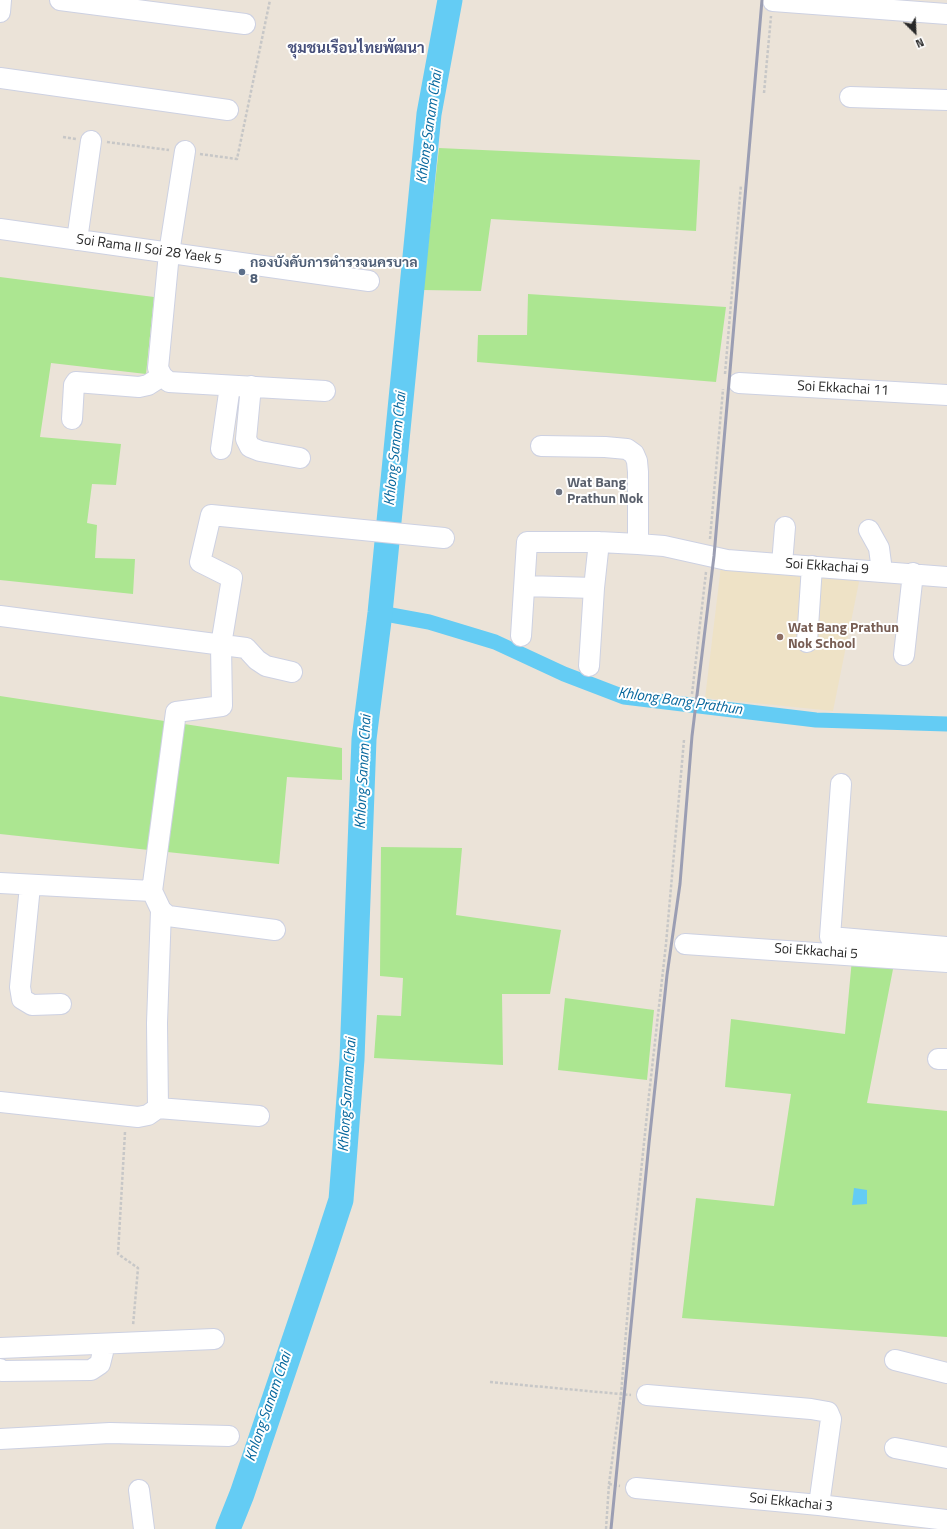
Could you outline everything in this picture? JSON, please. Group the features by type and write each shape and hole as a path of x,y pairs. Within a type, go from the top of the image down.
{"street":[{"path":"0,12 1,0"},
{"path":"60,0 245,24"},
{"path":"773,1 922,5 947,14"},
{"path":"0,78 228,110"},
{"path":"850,97 947,100"},
{"path":"77,240 91,140"},
{"path":"185,151 169,253 158,368 162,376 169,382 326,391"},
{"name":"Soi Rama II Soi 28 Yaek 5","path":"0,229 369,281"},
{"path":"72,419 74,384 76,382 139,387 148,385 162,376"},
{"name":"Soi Ekkachai 11","path":"729,381 947,395"},
{"path":"221,449 230,386"},
{"path":"251,386 246,439 250,447 260,451 300,458"},
{"path":"541,446 605,447 627,449 634,454 637,461 638,472 638,544"},
{"path":"275,930 168,916 161,910 152,891 176,712 222,706 221,645 232,578 200,562 211,515 444,538"},
{"path":"782,564 784,527"},
{"path":"869,530 879,548 882,571"},
{"name":"Soi Ekkachai 9","path":"524,586 527,542 599,542 664,546 727,560 913,573 947,577"},
{"path":"589,666 594,588 599,542"},
{"path":"807,642 812,566"},
{"path":"904,655 913,573"},
{"path":"521,636 524,586 594,588"},
{"path":"0,616 246,648 257,660 266,666 292,672"},
{"path":"841,784 830,937 947,947"},
{"path":"0,883 30,886 152,891"},
{"path":"30,886 20,987 22,999 32,1005 61,1004"},
{"path":"158,1108 157,1023 161,910"},
{"name":"Soi Ekkachai 5","path":"685,944 947,962"},
{"path":"0,1102 138,1117 148,1115 158,1108 259,1116"},
{"path":"0,1348 214,1339"},
{"path":"0,1369 2,1371 91,1370 100,1364 105,1344"},
{"path":"895,1360 947,1373"},
{"path":"647,1395 811,1409 828,1412 831,1419 819,1506"},
{"path":"0,1439 110,1434 229,1436"},
{"path":"895,1448 947,1458"},
{"name":"Soi Ekkachai 3","path":"636,1488 947,1520"},
{"path":"139,1490 144,1529"}],"path":[{"path":"764,93 773,1"},
{"path":"692,694 729,381 741,185"},
{"path":"606,1529 609,1484 621,1394 632,1258 666,944 684,740"},
{"path":"126,1116 118,1254 138,1268 132,1342"},
{"path":"490,1382 647,1395"}],"shaded area":[{"name":"Wat Bang Prathun Nok School","path":"721,566 860,577 833,711 705,698"}],"green space":[{"path":"439,148 700,160 696,231 491,219 481,291 423,290"},
{"path":"0,277 154,297 146,374 51,363 40,437 121,444 116,485 92,484 87,523 97,525 95,558 135,559 133,594 0,580"},
{"path":"528,294 726,307 716,382 477,362 478,335 527,335"},
{"path":"0,696 342,748 342,780 287,777 279,864 0,834"},
{"path":"381,847 462,848 456,915 561,930 550,994 502,994 503,1065 374,1058 377,1015 401,1016 403,978 380,976"},
{"path":"852,959 894,964 867,1103 947,1111 947,1337 682,1318 696,1198 774,1206 791,1094 725,1087 731,1019 845,1034"},
{"path":"565,998 654,1010 647,1080 558,1070"}],"water":[{"path":"854,1188 867,1190 867,1204 852,1205"}],"waterway":[{"name":"Khlong Sanam Chai","path":"228,1529 242,1494 341,1200 352,1059 364,739 380,613 429,114 450,0"},
{"name":"Khlong Bang Prathun","path":"380,613 429,622 495,642 564,674 624,697 816,720 947,724"}],"railway":[{"path":"611,1529 649,1143 667,975 680,884 692,736 714,556 762,0"}],"place":[{"name":"กองบังคับการตำรวจนครบาล 8","path":"242,272"},
{"name":"Wat Bang Prathun Nok","path":"559,492"},
{"name":"Wat Bang Prathun Nok School","path":"780,637"}],"district":[{"name":"ชุมชนเรือนไทยพัฒนา","path":"356,49"}]}
